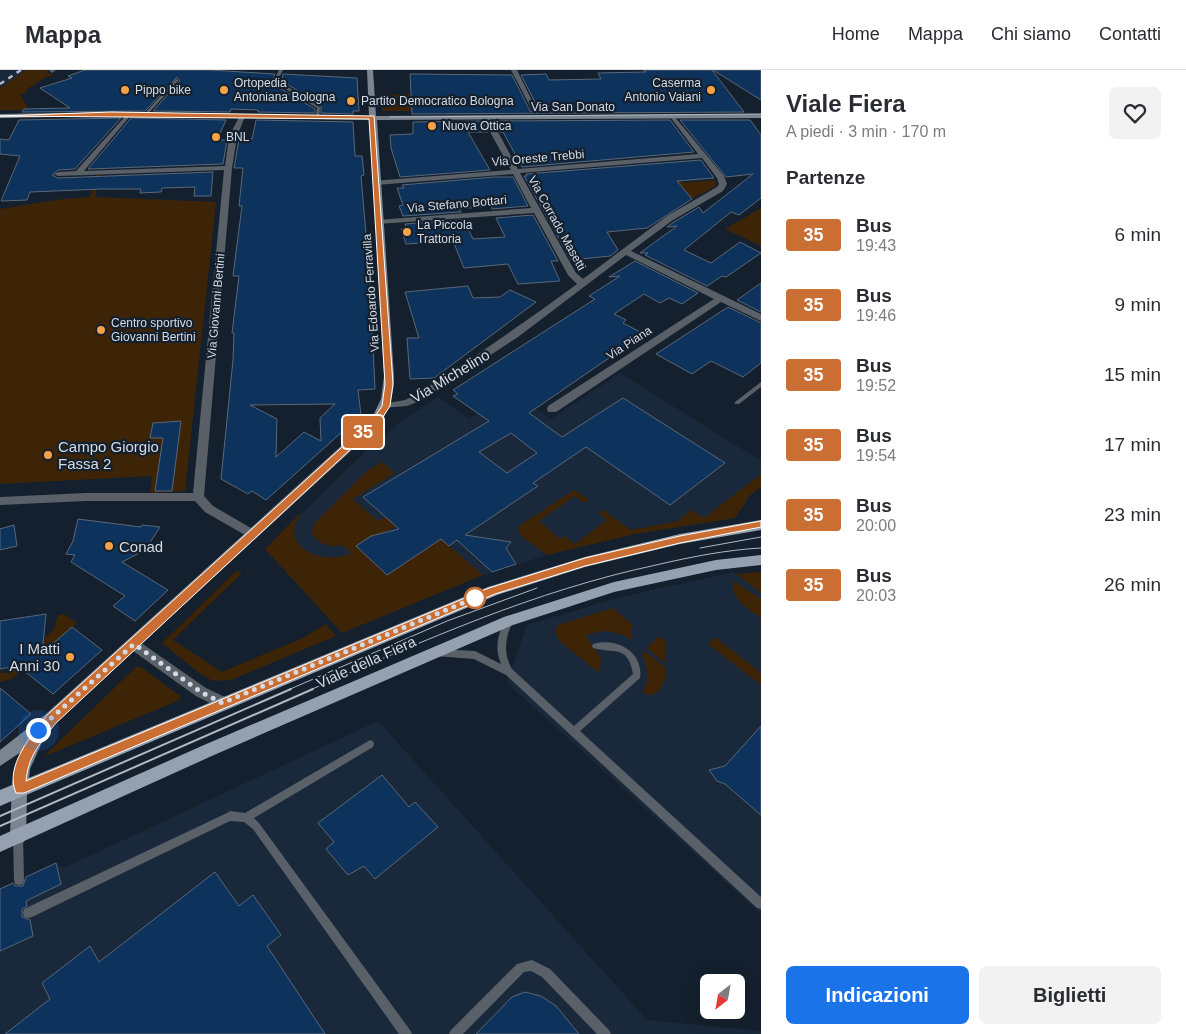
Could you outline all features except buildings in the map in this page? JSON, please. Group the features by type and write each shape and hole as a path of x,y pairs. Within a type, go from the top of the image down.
{"main road":[{"name":"Via Edoardo Ferravilla","path":"370,70 388,359 389,384 386,406"},
{"name":"Via San Donato","path":"0,116 146,114 372,117 386,119 761,116"},
{"path":"0,759 52,719 376,421 386,406"},
{"name":"Viale della Fiera","path":"0,798 447,608 510,585 571,566 635,550 761,525"},
{"name":"Viale della Fiera","path":"0,844 429,653 509,621 614,587 716,565 761,560"},
{"path":"18,836 21,766 27,751 52,719"}],"street":[{"path":"514,70 535,110"},
{"path":"78,173 130,114"},
{"name":"Via Giovanni Bertini","path":"198,497 228,168 233,137 242,116"},
{"name":"Via Michelino","path":"386,406 407,403 418,398 515,334 676,214 720,190 723,184 721,178 674,118"},
{"name":"Via Corrado Masetti","path":"487,119 572,275 582,283"},
{"name":"Via Oreste Trebbi","path":"376,182 703,156"},
{"path":"58,174 228,168"},
{"name":"Via Stefano Bottari","path":"378,222 537,210"},
{"path":"624,251 761,318"},
{"name":"Via Piana","path":"552,409 721,298"},
{"path":"0,501 86,497 198,497 209,509 252,534"},
{"path":"134,644 201,692 222,703"}],"lane":[{"path":"281,70 277,78 278,83 319,108 318,117"},
{"path":"146,114 177,80"},
{"path":"737,404 761,384"},
{"path":"509,621 503,632 500,647 502,659 509,672"},
{"path":"574,731 637,676 636,662 625,650 610,645 596,646"},
{"path":"429,653 475,656 509,672 761,904"},
{"path":"246,818 370,744"},
{"path":"28,913 230,816 246,818 256,826 406,1034"},
{"path":"18,836 19,880"},
{"path":"455,1034 521,968 532,965 546,972 605,1034"}],"shaded area":[{"path":"0,70 41,70 0,98"},
{"path":"26,70 48,70 46,72 54,75 46,77 27,89 28,92 20,94 29,110 0,110 0,88"},
{"path":"411,94 412,111 382,111 382,95"},
{"name":"Centro sportivo Giovanni Bertini","path":"96,175 100,175 95,197 216,202 185,491 150,493 152,476 0,484 0,209 63,199 90,197"},
{"path":"681,180 683,183 715,180 716,186 686,202 665,184"},
{"path":"761,208 761,246 725,229"},
{"path":"620,373 761,461 761,487 750,495 735,518 635,534 547,555 483,575 342,633 265,549 365,452 404,419 438,397 469,419 510,392 551,419"},
{"path":"382,462 395,473 353,499 378,521 404,505 400,518 393,528 360,543 359,548 387,575 441,539 483,575 342,633 265,549 301,512 294,531 296,540 308,552 325,557 343,556 351,553 343,545 329,546 321,543 312,533 313,525 367,471"},
{"path":"761,474 761,487 750,495 735,518 635,534 547,555 522,537 518,531 519,526 574,490 589,499 584,503 575,496 539,521 560,539 565,536 575,544 607,520 598,513 603,510 631,530 678,521 691,510 704,518"},
{"path":"237,570 241,574 173,640 222,672 303,638 326,624 336,636 231,680 213,681 199,673 162,643"},
{"path":"734,572 761,593 761,914 507,683 527,625 621,597"},
{"path":"761,572 761,593 736,574"},
{"path":"734,581 761,599 761,618 737,598 734,593"},
{"path":"613,608 633,625 631,632 633,640 622,635 604,631 586,636 601,658 600,670 598,672 558,640 555,629 560,624"},
{"path":"64,614 77,623 12,679 0,682 0,673 11,672 54,629 58,615"},
{"path":"659,636 666,642 665,663 647,648"},
{"path":"715,637 761,673 761,685 708,644"},
{"path":"645,651 666,668 663,684 652,695 642,693 647,679 647,669 642,655"},
{"path":"136,667 141,667 180,696 180,700 43,757"},
{"path":"378,721 647,1020 761,1031 761,1034 0,1034 0,889 56,863 64,868"}],"tram line":[{"path":"390,117 761,114"},
{"path":"0,117 94,115 354,118"},
{"path":"700,548 761,537"},
{"path":"310,690 480,619 566,589 682,559 721,552 761,548"},
{"path":"288,690 447,621 537,588"},
{"path":"0,816 291,689"},
{"path":"0,826 313,689"}],"railway":[{"path":"0,84 21,70"}],"bus line":[{"name":"35","path":"0,116 111,114 372,117 389,384 386,406 376,421 52,719 27,751 21,766 20,789 447,608 492,591 585,562 680,539 761,525"}],"place":[{"name":"Pippo bike","path":"125,90"},
{"name":"Ortopedia Antoniana Bologna","path":"224,90"},
{"name":"Caserma Antonio Vaiani","path":"711,90"},
{"name":"Partito Democratico Bologna","path":"351,101"},
{"name":"Nuova Ottica","path":"432,126"},
{"name":"BNL","path":"216,137"},
{"name":"La Piccola Trattoria","path":"407,232"},
{"name":"Centro sportivo Giovanni Bertini","path":"101,330"},
{"name":"Campo Giorgio Fassa 2","path":"48,455"},
{"name":"Conad","path":"109,546"},
{"name":"I Matti Anni 30","path":"70,657"}],"route":[{"path":"38,730 134,644 201,692 222,703 475,598"}]}
